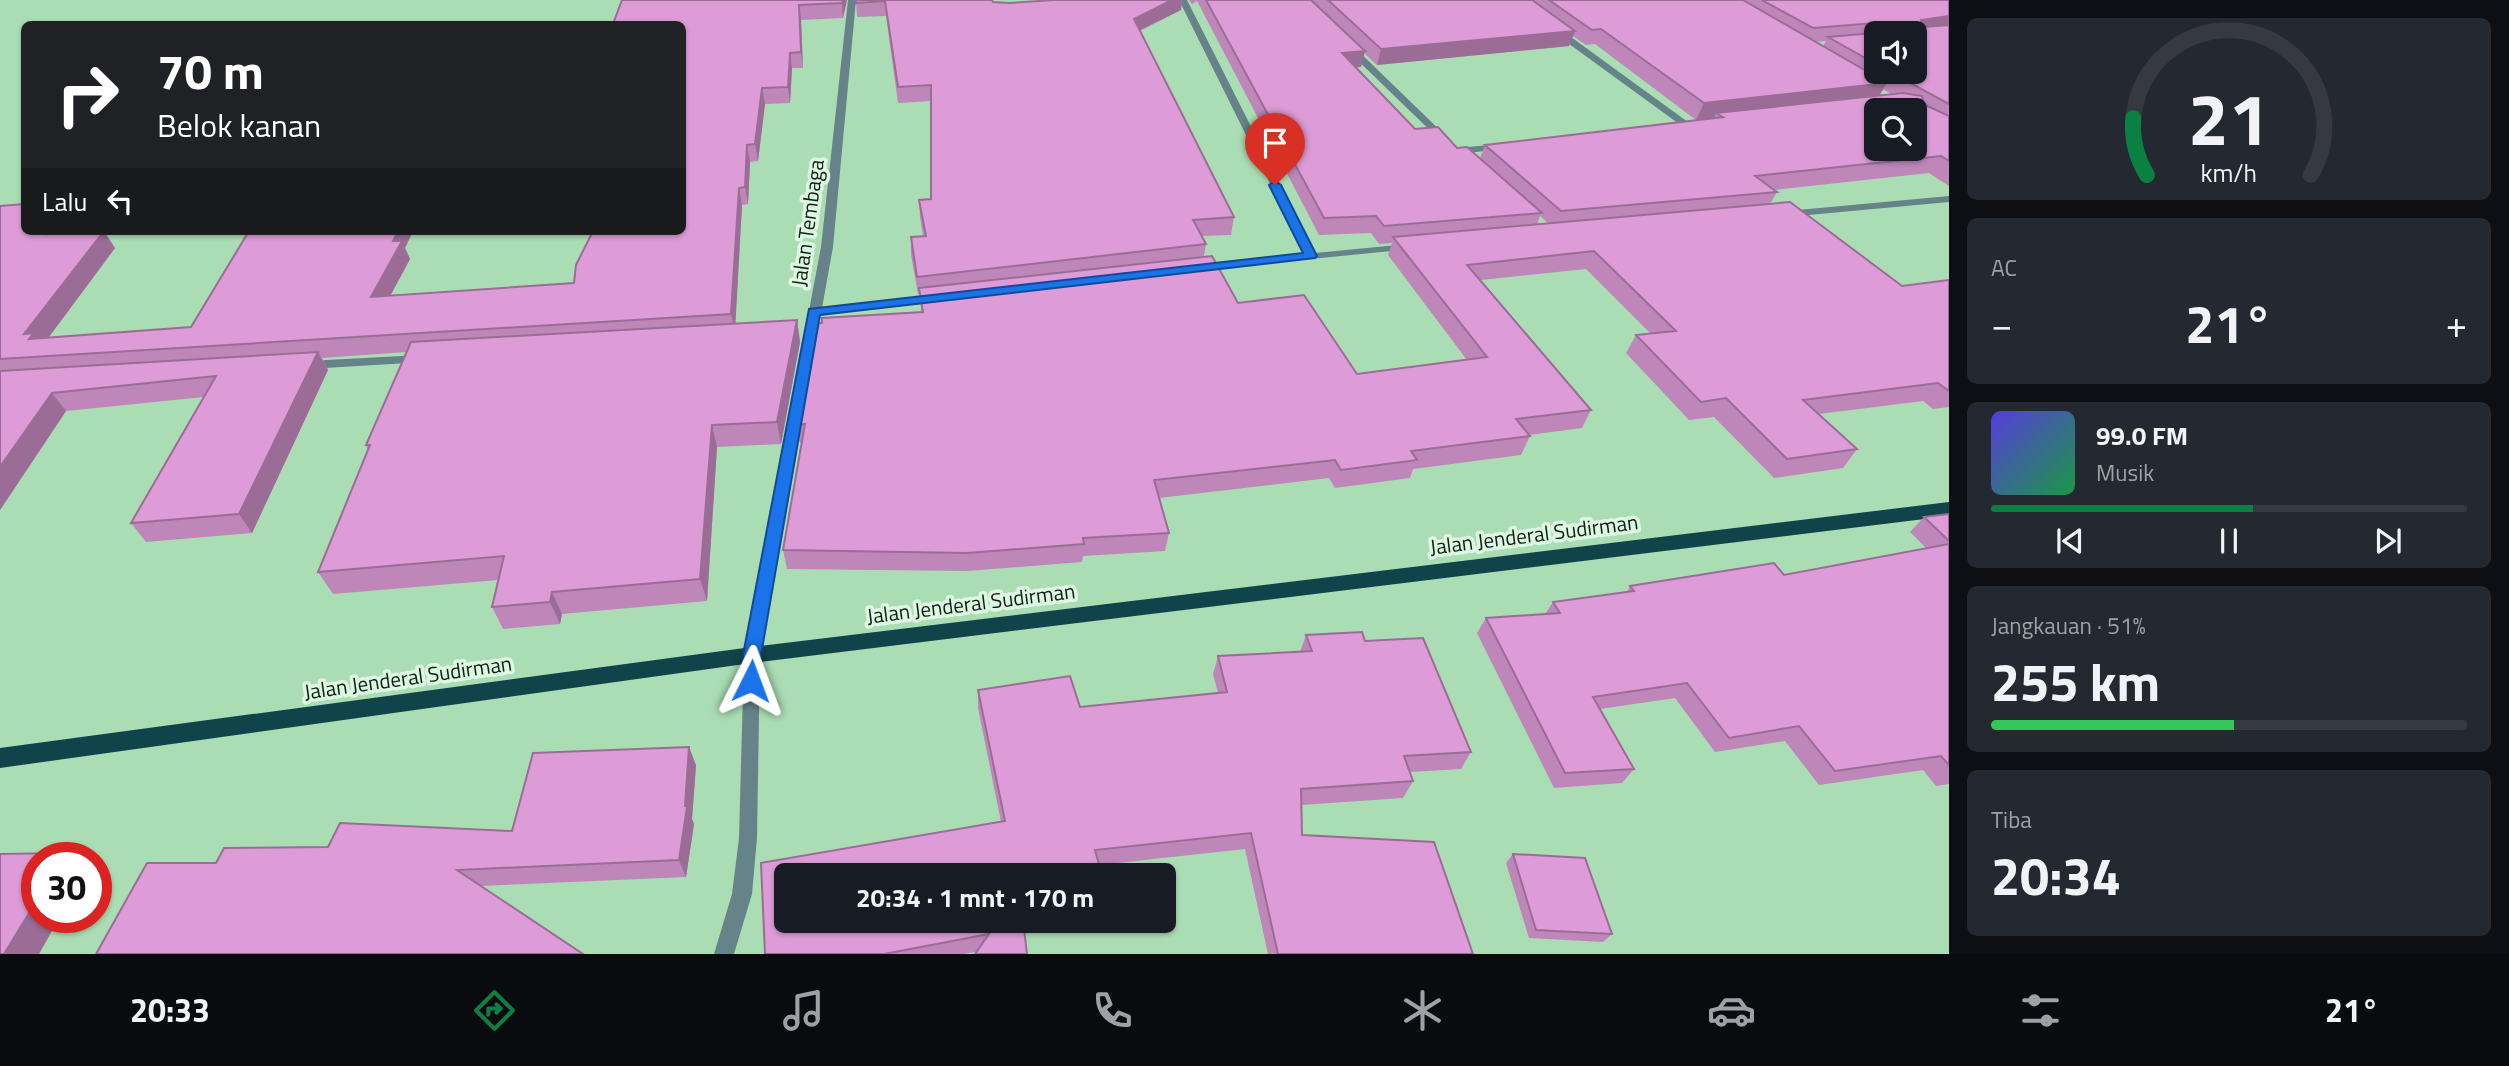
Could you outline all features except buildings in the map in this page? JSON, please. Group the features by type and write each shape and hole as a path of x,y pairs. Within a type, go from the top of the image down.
{"main road":[{"name":"Jalan Jenderal Sudirman","path":"0,758 752,655 1949,509"}],"street":[{"name":"Jalan Tembaga","path":"724,954 742,894 748,838 752,655 827,247 852,0"},
{"path":"1183,0 1311,256"},
{"path":"1547,24 1689,127"},
{"path":"1339,38 1466,160"},
{"path":"1676,128 1703,125"},
{"path":"1457,151 1511,145"},
{"path":"1770,215 1949,199"},
{"path":"1186,270 1417,247"},
{"path":"814,312 952,296"},
{"path":"796,333 810,332"},
{"path":"290,366 439,357"}],"route":[{"path":"751,681 752,655 814,312 1311,256 1275,185"}]}
